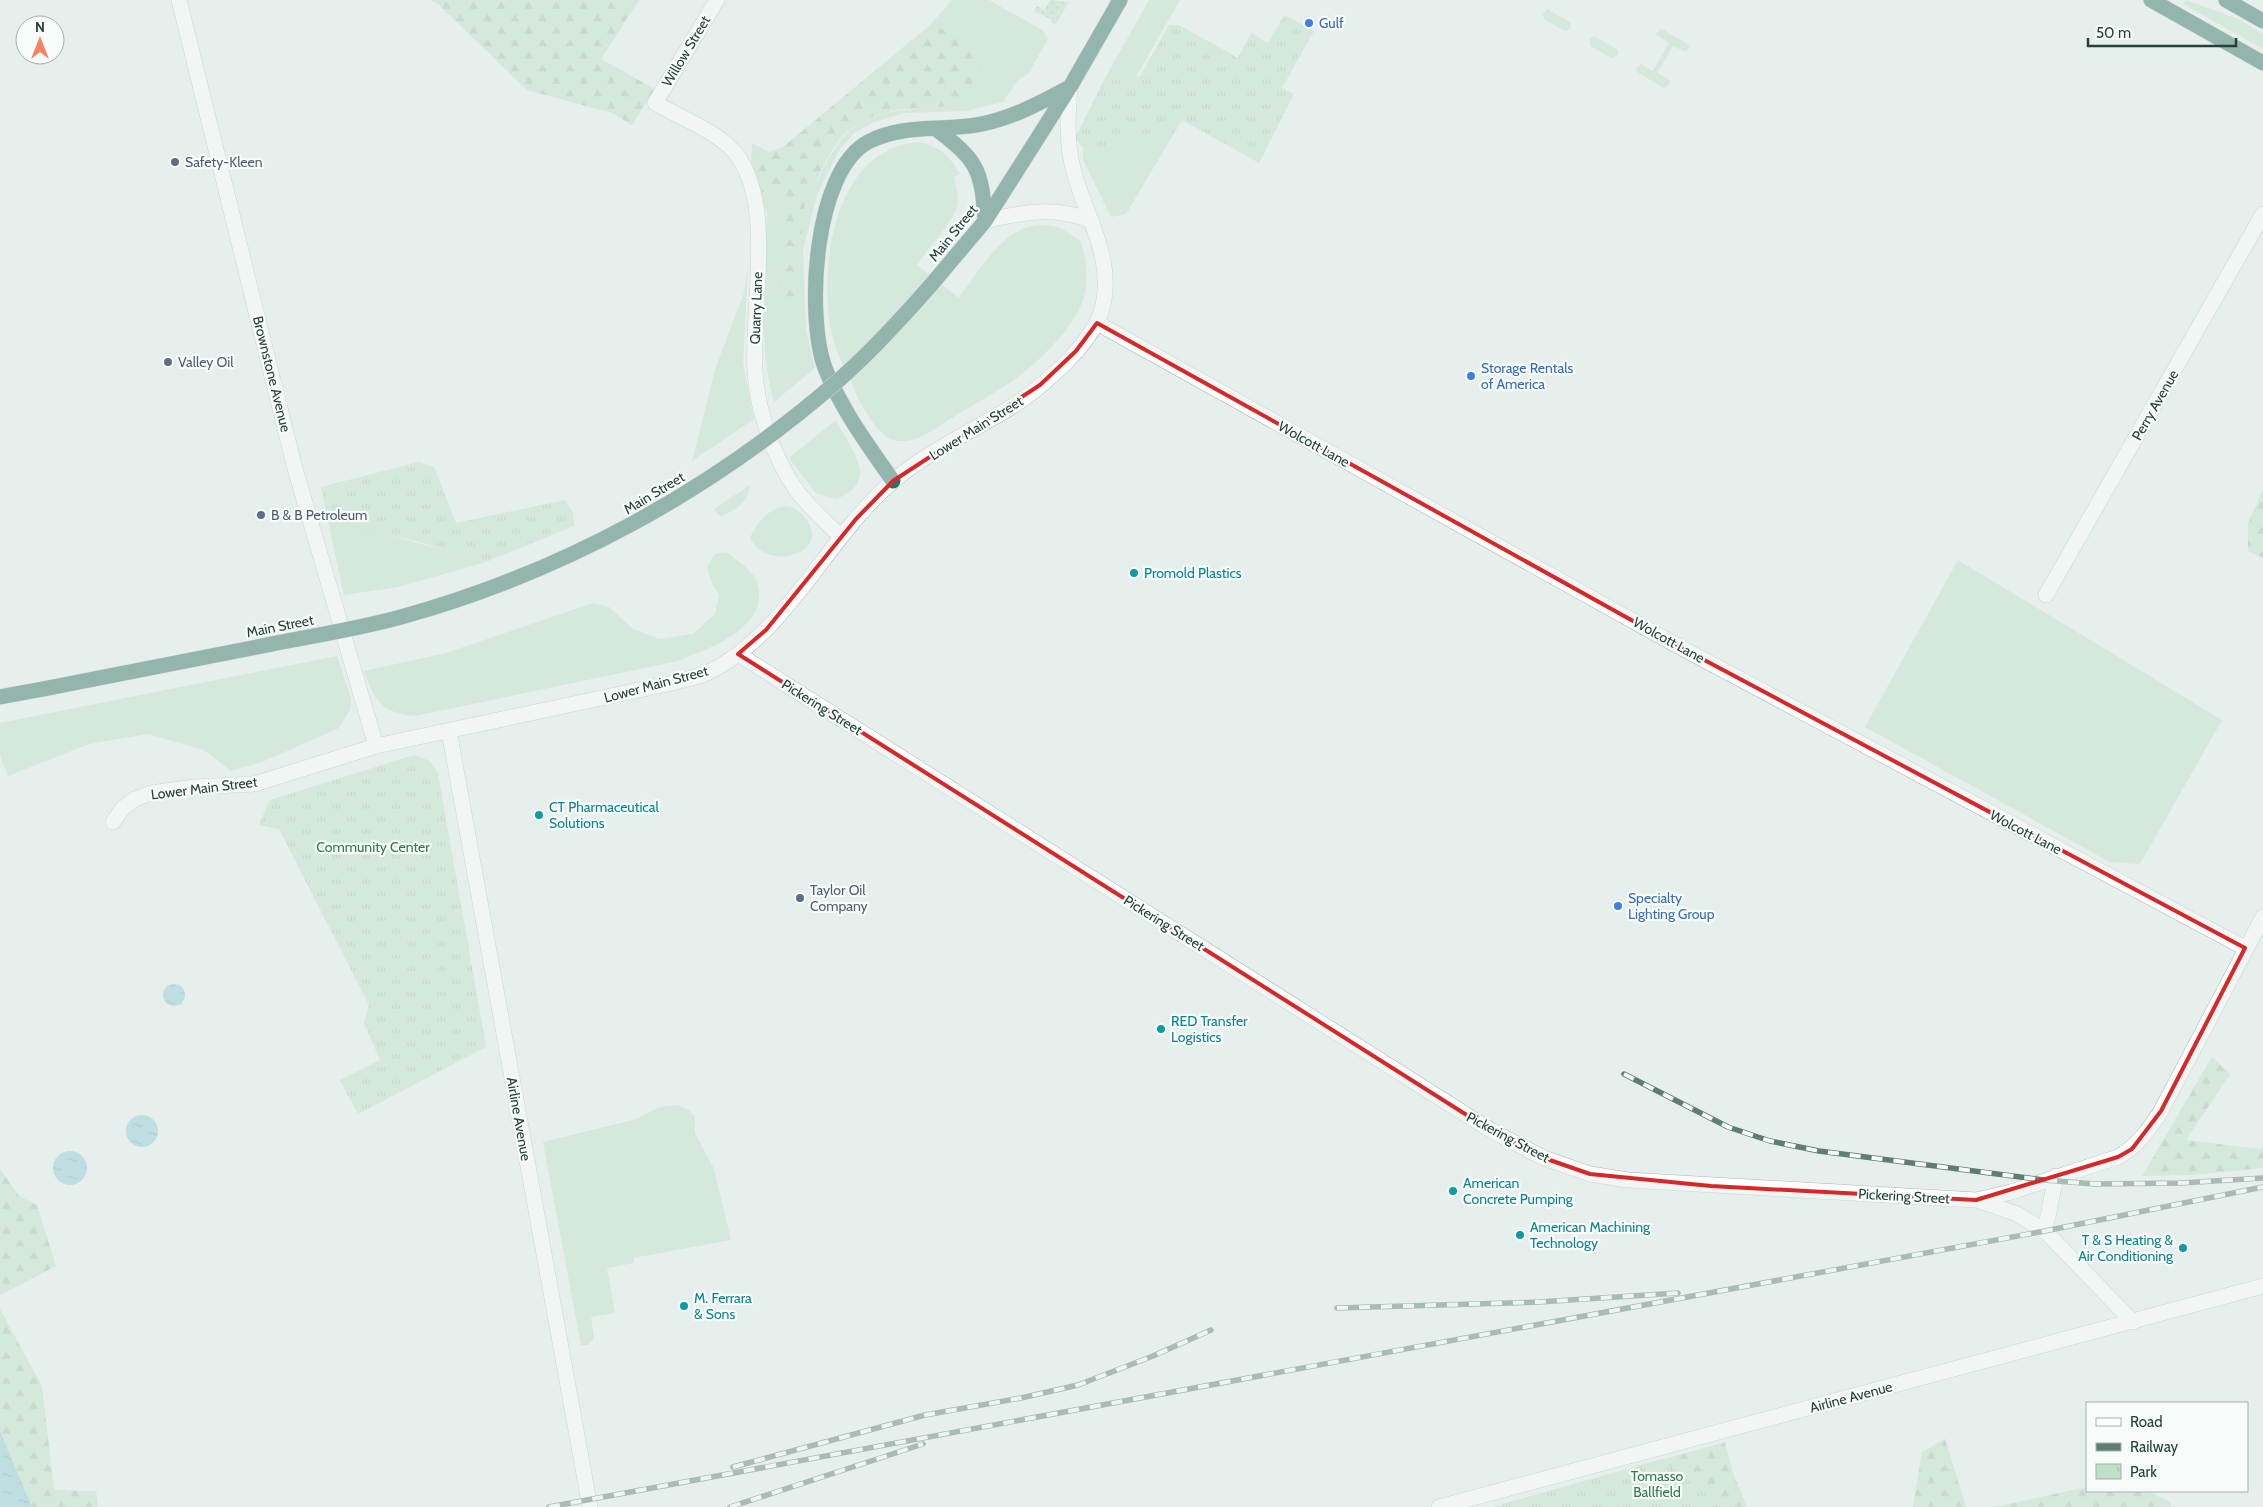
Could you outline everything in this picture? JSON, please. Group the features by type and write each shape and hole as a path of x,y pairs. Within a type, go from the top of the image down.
{"highway":[{"name":"Main Street","path":"0,698 399,618 471,596 537,571 605,540 670,504 791,421 842,378 886,336 985,221 1070,87 1120,0"},
{"path":"2151,0 2263,63"},
{"path":"2226,0 2263,21"},
{"path":"893,481 860,434 840,401 825,367 820,348 815,300 818,253 826,209 833,189 857,151 868,142 898,130 977,125 996,120 1046,100 1070,87"},
{"path":"936,129 960,147 973,161 982,187 985,221"}],"street":[{"name":"Brownstone Avenue","path":"179,0 294,465 376,746"},
{"name":"Willow Street","path":"655,103 717,0"},
{"name":"Lower Main Street","path":"113,822 122,809 135,799 151,793 194,787 254,784 376,746 672,683 705,674 738,654 766,630 842,537 893,481 930,456 992,420 1040,386 1076,351 1097,323 1103,305 1105,283 1100,240 1078,186 1069,149 1070,87"},
{"name":"Quarry Lane","path":"655,103 726,143 741,162 752,192 759,233 754,372 760,402 769,433 787,475 810,506 842,537"},
{"path":"985,221 1016,213 1048,211 1068,213 1092,221"},
{"name":"Perry Avenue","path":"2046,595 2263,214"},
{"name":"Wolcott Lane","path":"1097,323 1678,646 2245,948"},
{"name":"Pickering Street","path":"738,654 1492,1131 1544,1158 1590,1174 1628,1180 1976,1200 2011,1192 2118,1157 2132,1149 2149,1130 2263,917"},
{"name":"Airline Avenue","path":"449,731 590,1507"},
{"path":"2045,1231 2056,1176"},
{"path":"1976,1200 2017,1214 2045,1231 2133,1322"},
{"name":"Airline Avenue","path":"1438,1507 2263,1286"}],"highlighted area":[{"path":"1097,323 1678,646 2245,948 2161,1111 2132,1149 2118,1157 1976,1200 1711,1186 1590,1174 1544,1158 1492,1131 738,654 766,630 856,519 893,481 1040,385 1076,351"}],"green space":[{"path":"430,0 639,0 601,59 655,89 632,125 612,113 527,90 439,5"},
{"path":"952,0 989,0 1042,30 1048,38 1029,73 1018,80 1003,102 966,111 904,113 872,123 854,133 838,152 817,195 803,250 806,330 815,368 774,402 765,356 763,308 767,212 757,191 774,193 783,199 778,301 799,252 804,208 809,192 838,145 856,125 881,114 916,109 957,34 930,25"},
{"path":"1050,0 1069,2 1055,25 1048,18 1034,11 1037,6 1044,10"},
{"path":"1149,0 1180,0 1136,77 1103,82"},
{"path":"2186,0 2238,19 2263,34 2263,49 2183,4"},
{"path":"1547,9 1571,23 1570,29 1565,31 1544,19 1543,14"},
{"path":"1284,15 1314,31 1282,88 1294,94 1259,163 1182,120 1170,140 1138,132 1088,154 1075,138 1103,82 1140,76 1169,25 1179,25 1238,58 1251,33 1268,43"},
{"path":"930,25 957,34 986,56 963,106 911,108 893,111 876,115 861,122 847,132 835,146 805,200 795,307 786,312 778,301 783,199 774,193 757,191 751,174 752,143 769,152 783,147"},
{"path":"1662,29 1688,44 1689,47 1686,52 1673,46 1657,73 1670,80 1670,83 1664,88 1637,72 1636,68 1641,64 1653,71 1669,43 1656,34"},
{"path":"1594,36 1618,50 1618,55 1612,58 1590,46 1590,39"},
{"path":"1138,132 1170,140 1126,214 1111,217 1083,160 1083,148 1088,154"},
{"path":"920,142 944,153 960,174 954,177 958,198 955,213 917,265 959,298 987,259 1010,237 1023,229 1037,225 1053,226 1064,230 1080,240 1087,277 1085,293 1080,308 1072,322 1050,348 1027,370 930,432 915,439 898,441 887,437 869,417 859,400 840,357 830,326 828,270 832,240 840,211 852,185 869,163 892,149"},
{"path":"748,267 743,363 754,419 692,461 716,367 744,293"},
{"path":"836,420 859,464 860,474 857,483 850,491 836,499 816,493 789,458"},
{"path":"419,462 434,467 456,523 565,500 573,513 574,526 486,562 412,540 376,533 327,517 321,487"},
{"path":"750,485 744,501 736,508 721,517 714,509"},
{"path":"2263,489 2263,558 2248,551 2248,523"},
{"path":"787,506 797,510 805,518 811,529 812,538 808,546 800,552 791,555 770,555 759,549 750,538 764,517 775,509"},
{"path":"327,517 486,562 398,587 344,595"},
{"path":"726,552 745,566 756,580 759,600 754,613 745,625 733,635 678,661 415,716 395,712 381,704 376,698 364,671 446,653 593,603 609,607 633,629 659,639 693,634 715,614 719,595 711,581 707,566 715,554"},
{"path":"1958,560 2222,720 2140,864 2110,862 1865,727"},
{"path":"337,656 351,698 351,708 339,728 262,762 231,771 204,750 148,734 89,744 8,776 0,755 0,723"},
{"name":"Community Center","path":"414,755 430,761 438,774 486,1047 358,1114 340,1080 380,1060 364,1023 369,1005 279,829 259,825 270,800"},
{"path":"2212,1057 2230,1074 2186,1140 2260,1149 2263,1146 2263,1168 2193,1175 2142,1176"},
{"path":"677,1105 689,1110 695,1116 695,1133 714,1169 731,1240 633,1258 634,1263 607,1268 615,1313 591,1317 594,1338 588,1345 581,1345 543,1142 637,1119 660,1107"},
{"path":"0,1169 19,1196 37,1205 56,1266 0,1295"},
{"path":"0,1309 42,1386 54,1490 96,1491 98,1507 32,1507 0,1431"},
{"path":"1945,1439 1966,1507 1913,1507 1922,1452"},
{"name":"Tomasso Ballfield","path":"1725,1442 1733,1473 1747,1507 1581,1507 1573,1485"},
{"name":"Tomasso Ballfield","path":"1662,1459 1721,1507 1492,1507"},
{"path":"2086,1487 2086,1492 2150,1492 2170,1502 2171,1507 1994,1507"}],"water":[{"path":"174,984 182,987 185,995 182,1003 174,1006 166,1003 163,995 166,987"},
{"path":"142,1115 154,1119 158,1131 154,1143 142,1147 130,1143 126,1131 130,1119"},
{"path":"70,1151 82,1156 87,1168 82,1180 70,1185 58,1180 53,1168 58,1156"},
{"path":"0,1431 32,1507 0,1507"}],"railway":[{"path":"1624,1074 1728,1127 1770,1141 1819,1151 2044,1180 2095,1184 2181,1183 2263,1178"},
{"path":"549,1507 2045,1231 2263,1187"},
{"path":"1337,1308 1539,1302 1678,1293"},
{"path":"733,1467 925,1415 1021,1398 1078,1385 1153,1356 1211,1330"},
{"path":"730,1507 923,1444"}],"place":[{"name":"Gulf","path":"1309,23"},
{"name":"Safety-Kleen","path":"175,162"},
{"name":"Valley Oil","path":"168,362"},
{"name":"Storage Rentals of America","path":"1471,376"},
{"name":"B & B Petroleum","path":"261,515"},
{"name":"Promold Plastics","path":"1134,573"},
{"name":"CT Pharmaceutical Solutions","path":"539,815"},
{"name":"Taylor Oil Company","path":"800,898"},
{"name":"Specialty Lighting Group","path":"1618,906"},
{"name":"RED Transfer Logistics","path":"1161,1029"},
{"name":"American Concrete Pumping","path":"1453,1191"},
{"name":"American Machining Technology","path":"1520,1235"},
{"name":"T & S Heating & Air Conditioning","path":"2183,1248"},
{"name":"M. Ferrara & Sons","path":"684,1306"}]}
